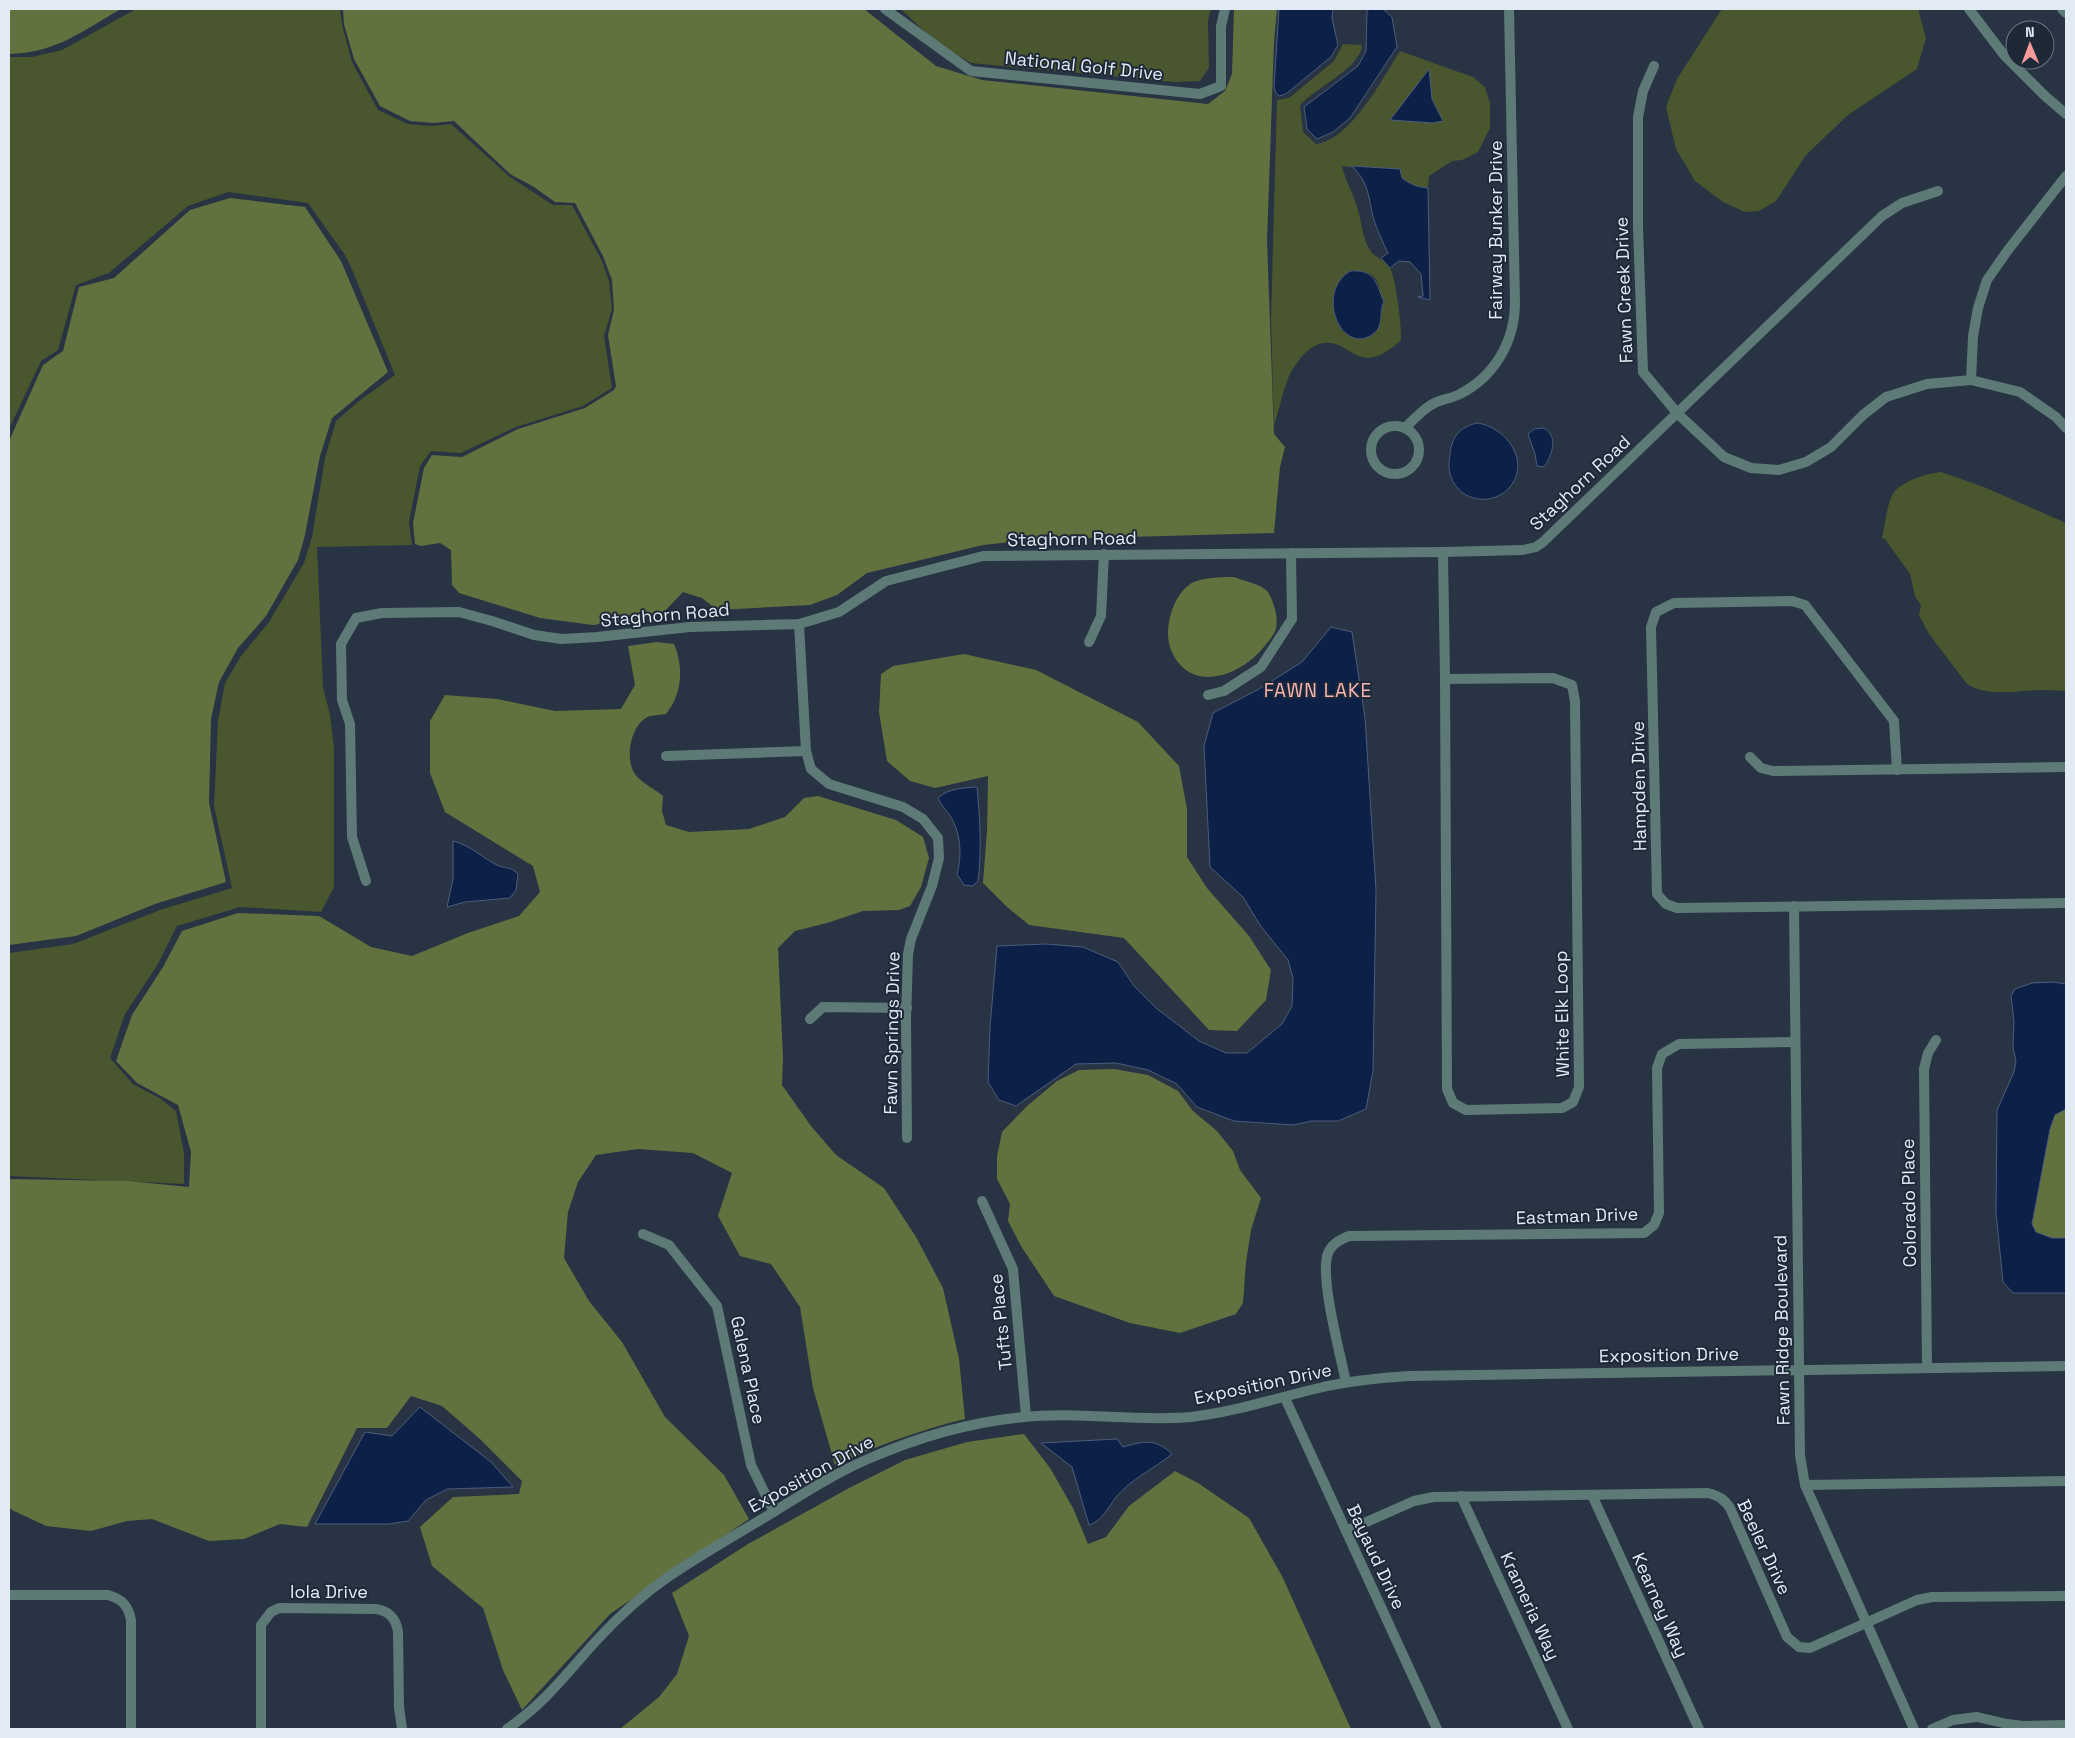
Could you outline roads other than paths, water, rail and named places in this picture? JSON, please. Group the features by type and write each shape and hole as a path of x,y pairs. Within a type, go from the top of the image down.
{"street":[{"name":"National Golf Drive","path":"885,9 971,71 1200,94 1221,86 1221,26 1225,9"},
{"name":"Fairway Bunker Drive","path":"1405,428 1433,403 1460,394 1486,375 1498,362 1512,330 1515,302 1509,9"},
{"path":"1969,9 2004,55 2066,114"},
{"path":"2062,9 2066,13"},
{"name":"Fawn Creek Drive","path":"1654,66 1643,91 1638,117 1638,227 1643,372 1678,414 1724,457 1751,468 1779,470 1806,462 1831,447 1863,415 1886,397 1927,384 1971,380 2020,392 2056,417 2066,428"},
{"path":"1971,380 1973,336 1978,308 1987,280 2066,176"},
{"name":"Staghorn Road","path":"366,880 352,837 350,724 342,700 341,644 356,618 382,613 459,612 492,620 534,635 562,638 597,637 690,627 799,624 839,612 886,581 983,556 1443,552 1523,550 1536,547 1678,414 1882,216 1902,203 1938,191"},
{"path":"1390,427 1405,428 1416,438 1419,454 1416,461 1405,472 1389,473 1376,464 1373,457 1373,442 1382,430 1390,427"},
{"name":"White Elk Loop","path":"1443,552 1447,1089 1453,1103 1466,1110 1562,1108 1573,1102 1579,1087 1575,701 1572,685 1553,678 1445,679"},
{"path":"1208,696 1224,691 1260,668 1292,618 1291,553"},
{"path":"1089,642 1101,616 1104,554"},
{"name":"Hampden Drive","path":"1897,770 1894,721 1805,604 1792,601 1674,603 1656,612 1651,627 1657,894 1666,904 1677,908 2066,903"},
{"name":"Fawn Springs Drive","path":"799,624 806,751 811,769 829,784 903,807 923,819 938,838 939,858 932,886 911,939 908,954 907,1138"},
{"path":"666,756 806,751"},
{"path":"1750,758 1760,768 1773,771 2066,767"},
{"name":"Fawn Ridge Boulevard","path":"1794,906 1800,1455 1805,1485 1914,1729"},
{"path":"810,1020 823,1007 907,1008"},
{"name":"Colorado Place","path":"1927,1368 1924,1069 1928,1053 1936,1040"},
{"name":"Eastman Drive","path":"1346,1382 1327,1283 1327,1255 1336,1240 1349,1236 1644,1233 1654,1225 1658,1213 1657,1068 1662,1054 1679,1044 1795,1042"},
{"name":"Tufts Place","path":"982,1201 1013,1268 1026,1416"},
{"name":"Galena Place","path":"643,1234 669,1245 717,1306 751,1464 774,1512"},
{"name":"Exposition Drive","path":"507,1729 552,1692 608,1628 638,1600 700,1556 836,1475 898,1446 964,1426 1026,1416 1158,1419 1225,1412 1346,1382 1409,1376 2066,1366"},
{"name":"Bayaud Drive","path":"1285,1398 1437,1729"},
{"path":"1805,1485 2066,1481"},
{"name":"Beeler Drive","path":"1346,1530 1414,1501 1434,1496 1708,1493 1718,1496 1730,1508 1787,1637 1799,1647 1810,1648 1917,1600 1932,1597 2066,1596"},
{"name":"Kearney Way","path":"1592,1495 1699,1729"},
{"name":"Krameria Way","path":"1461,1496 1568,1729"},
{"path":"9,1595 108,1595 118,1598 126,1605 131,1620 132,1729"},
{"name":"Iola Drive","path":"261,1729 260,1634 261,1625 265,1617 270,1612 279,1608 376,1608 384,1610 396,1622 398,1632 399,1707 402,1729"},
{"path":"1932,1729 1953,1720 1970,1717 2023,1726 2066,1725"}],"water":[{"path":"1279,9 1333,9 1332,18 1338,45 1331,57 1286,94 1279,96 1274,87"},
{"path":"1370,9 1383,9 1392,17 1397,47 1350,118 1333,132 1317,139 1307,129 1304,107 1358,66 1366,51 1367,11"},
{"path":"1429,69 1432,99 1443,121 1433,123 1390,120"},
{"path":"1352,166 1400,169 1402,178 1411,184 1428,188 1430,300 1418,297 1423,296 1421,274 1410,262 1399,261 1390,268 1381,258 1388,253 1375,223 1368,192 1362,179"},
{"path":"1350,271 1365,272 1370,275 1376,283 1384,302 1377,331 1362,339 1351,337 1343,330 1336,319 1333,307 1334,293 1339,281"},
{"path":"1477,423 1488,426 1506,438 1516,456 1518,467 1516,477 1510,487 1495,497 1486,499 1478,499 1462,492 1455,485 1449,471 1451,448 1455,437 1466,427"},
{"path":"1544,428 1551,436 1553,446 1544,467 1537,466 1528,434 1534,429"},
{"path":"1331,627 1352,632 1365,718 1376,890 1373,1071 1366,1109 1338,1121 1311,1121 1293,1125 1234,1121 1197,1107 1177,1084 1148,1070 1116,1063 1076,1064 1016,1106 999,1100 988,1082 990,1027 997,946 1046,944 1083,947 1118,962 1134,986 1156,1008 1199,1041 1226,1053 1247,1053 1282,1024 1292,1006 1293,978 1288,960 1260,925 1243,897 1210,867 1204,746 1213,713 1259,689 1302,662"},
{"path":"977,787 980,858 978,881 973,886 964,885 957,874 960,860 959,838 951,817 938,798 951,790"},
{"path":"453,841 465,845 497,865 515,871 518,874 516,890 510,898 465,902 447,907 453,879"},
{"path":"2053,982 2066,984 2066,1109 2055,1115 2050,1129 2032,1224 2036,1232 2052,1238 2066,1238 2066,1293 2013,1293 2003,1282 1996,1213 1997,1110 2014,1072 2016,1061 2013,1048 2014,1021 2011,996 2015,989 2032,983"},
{"path":"420,1407 491,1462 513,1487 447,1489 426,1500 408,1521 389,1524 315,1524 365,1432 392,1436"},
{"path":"1117,1439 1123,1447 1143,1442 1155,1443 1172,1454 1128,1485 1101,1517 1089,1525 1072,1467 1041,1443"}],"district":[{"name":"FAWN LAKE","path":"1318,690"}]}
